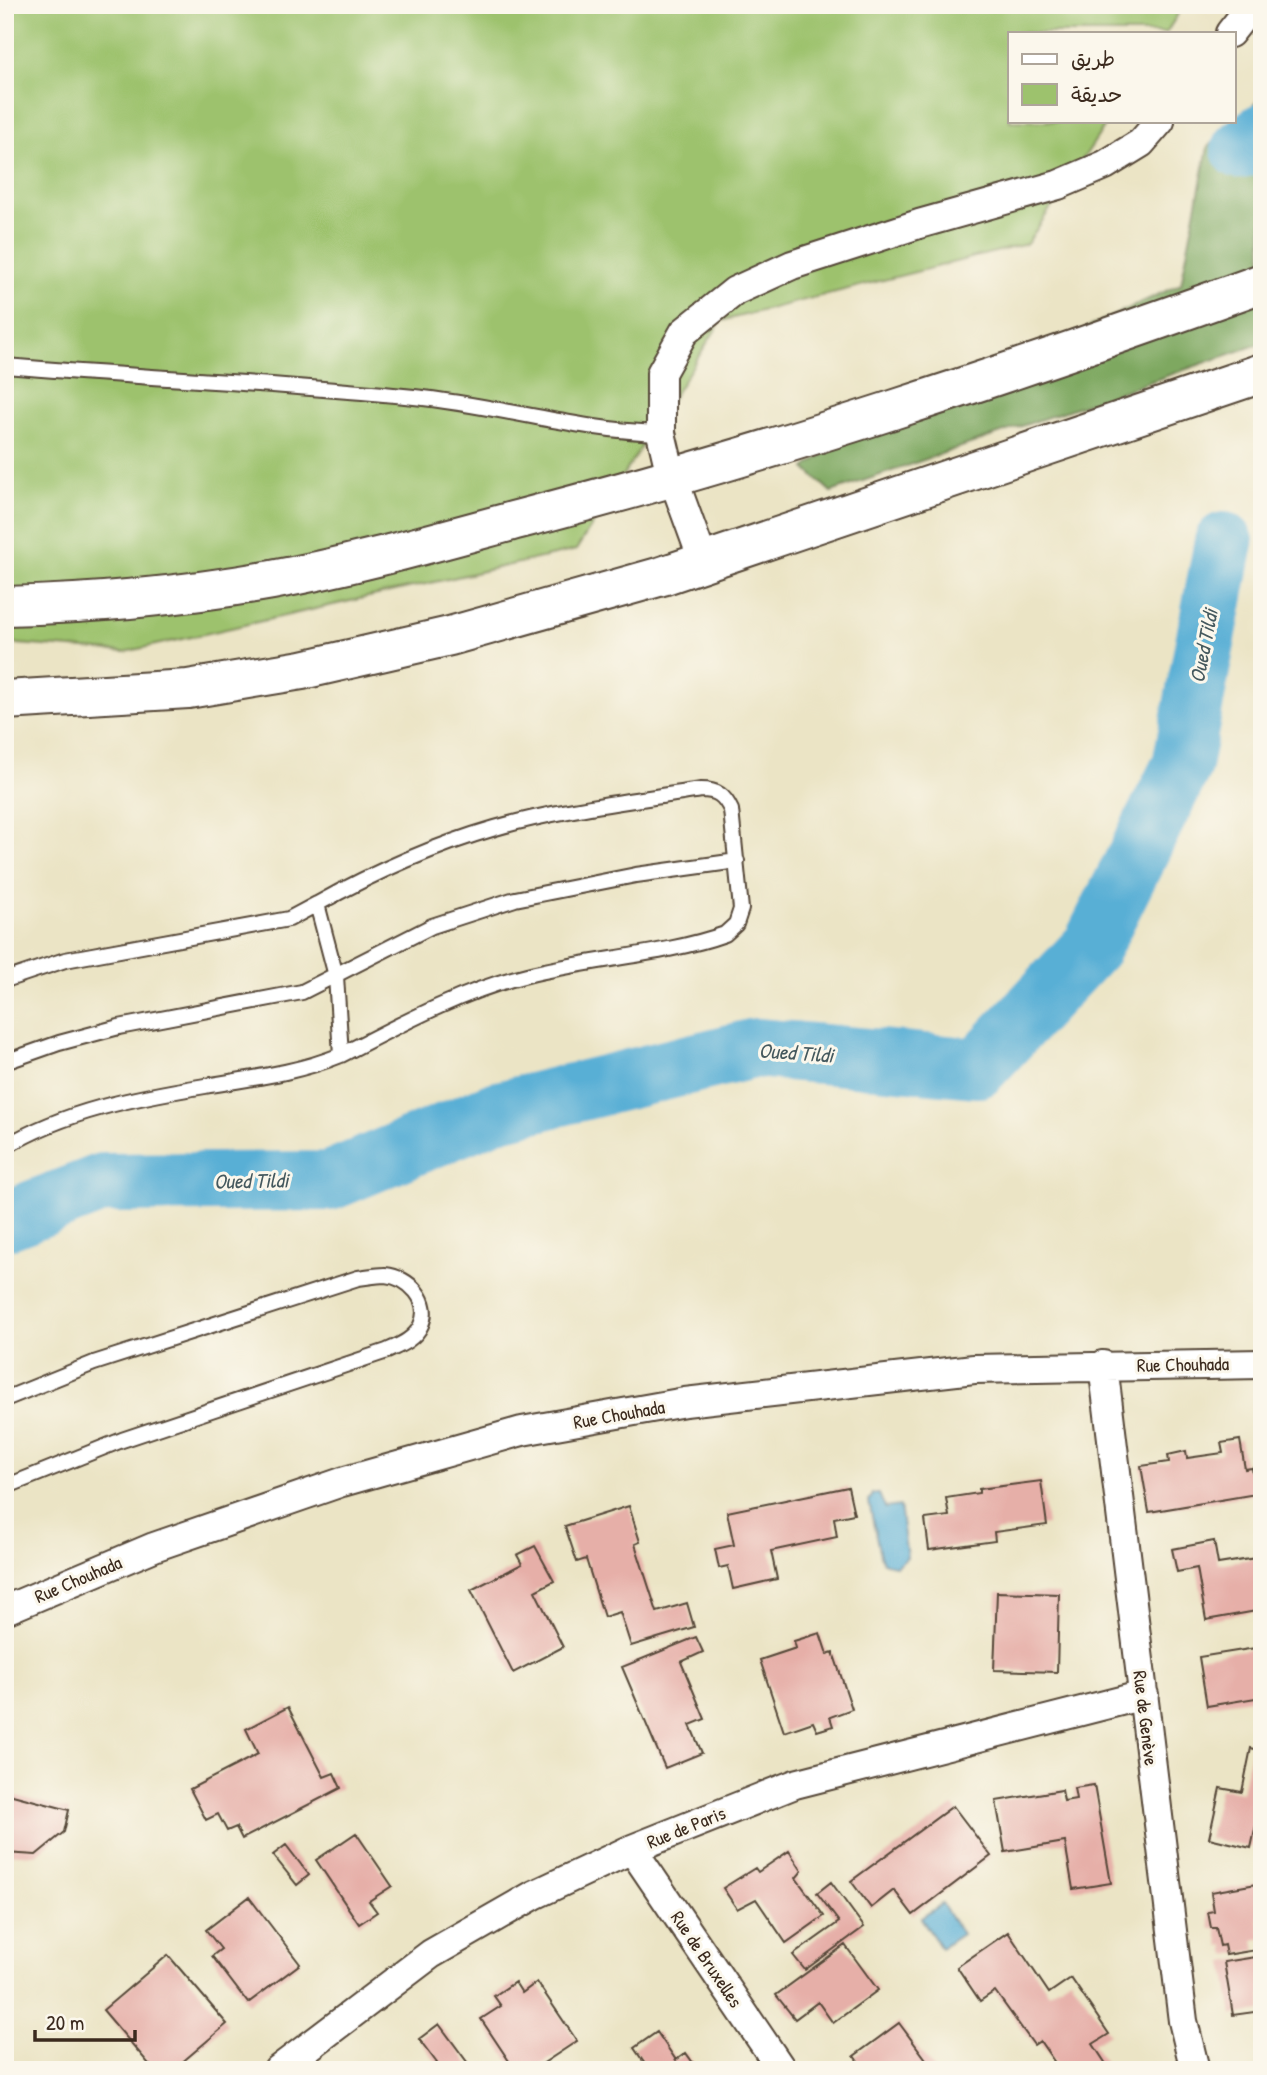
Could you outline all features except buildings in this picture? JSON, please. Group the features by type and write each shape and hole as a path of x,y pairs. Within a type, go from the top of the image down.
{"highway":[{"path":"5,606 161,594 273,580 475,531 673,477 1022,369 1262,283"},
{"path":"5,700 188,689 302,670 450,636 704,563 1262,373"}],"street":[{"path":"1231,32 1252,5"},
{"path":"704,563 673,477 661,433 661,373 684,332 735,291 805,261 919,224 1058,186 1105,165 1141,143 1159,122"},
{"name":"Rue Chouhada","path":"5,1610 154,1548 292,1499 522,1431 685,1402 974,1369 1262,1364"},
{"name":"Rue de Genève","path":"1103,1365 1183,2021 1195,2070"},
{"name":"Rue de Paris","path":"278,2070 431,1954 534,1895 632,1849 795,1784 1144,1695"},
{"name":"Rue de Bruxelles","path":"632,1849 782,2070"}],"lane":[{"path":"5,366 415,397 485,407 611,432 661,433"},
{"path":"5,980 65,960 289,919 403,861 493,828 701,790 713,790 725,797 732,810 741,909 736,924 725,934 539,972 483,988 410,1020 341,1055 284,1073 122,1103 75,1116 23,1136 5,1147"},
{"path":"5,1062 59,1043 119,1027 302,992 432,926 515,899 636,875 737,861"},
{"path":"317,904 336,976 341,1055"},
{"path":"5,1399 94,1363 358,1278 386,1275 403,1281 419,1293 424,1307 421,1325 406,1343 122,1440 5,1488"}],"green space":[{"path":"5,5 1184,5 1167,32 1008,32 1008,122 1107,122 1027,244 721,321 576,550 125,652 5,643"},
{"path":"1262,97 1262,343 831,492 805,468 836,445 1181,284 1208,147"}],"water":[{"path":"873,1494 879,1494 885,1508 900,1506 907,1557 896,1566 883,1562 880,1555 869,1502"},
{"path":"942,1904 962,1934 941,1948 921,1918"}],"waterway":[{"name":"Oued Tildi","path":"1241,149 1262,133"},
{"name":"Oued Tildi","path":"5,1221 103,1183 329,1181 495,1112 756,1048 978,1068 1092,946 1182,765 1224,542"}]}
